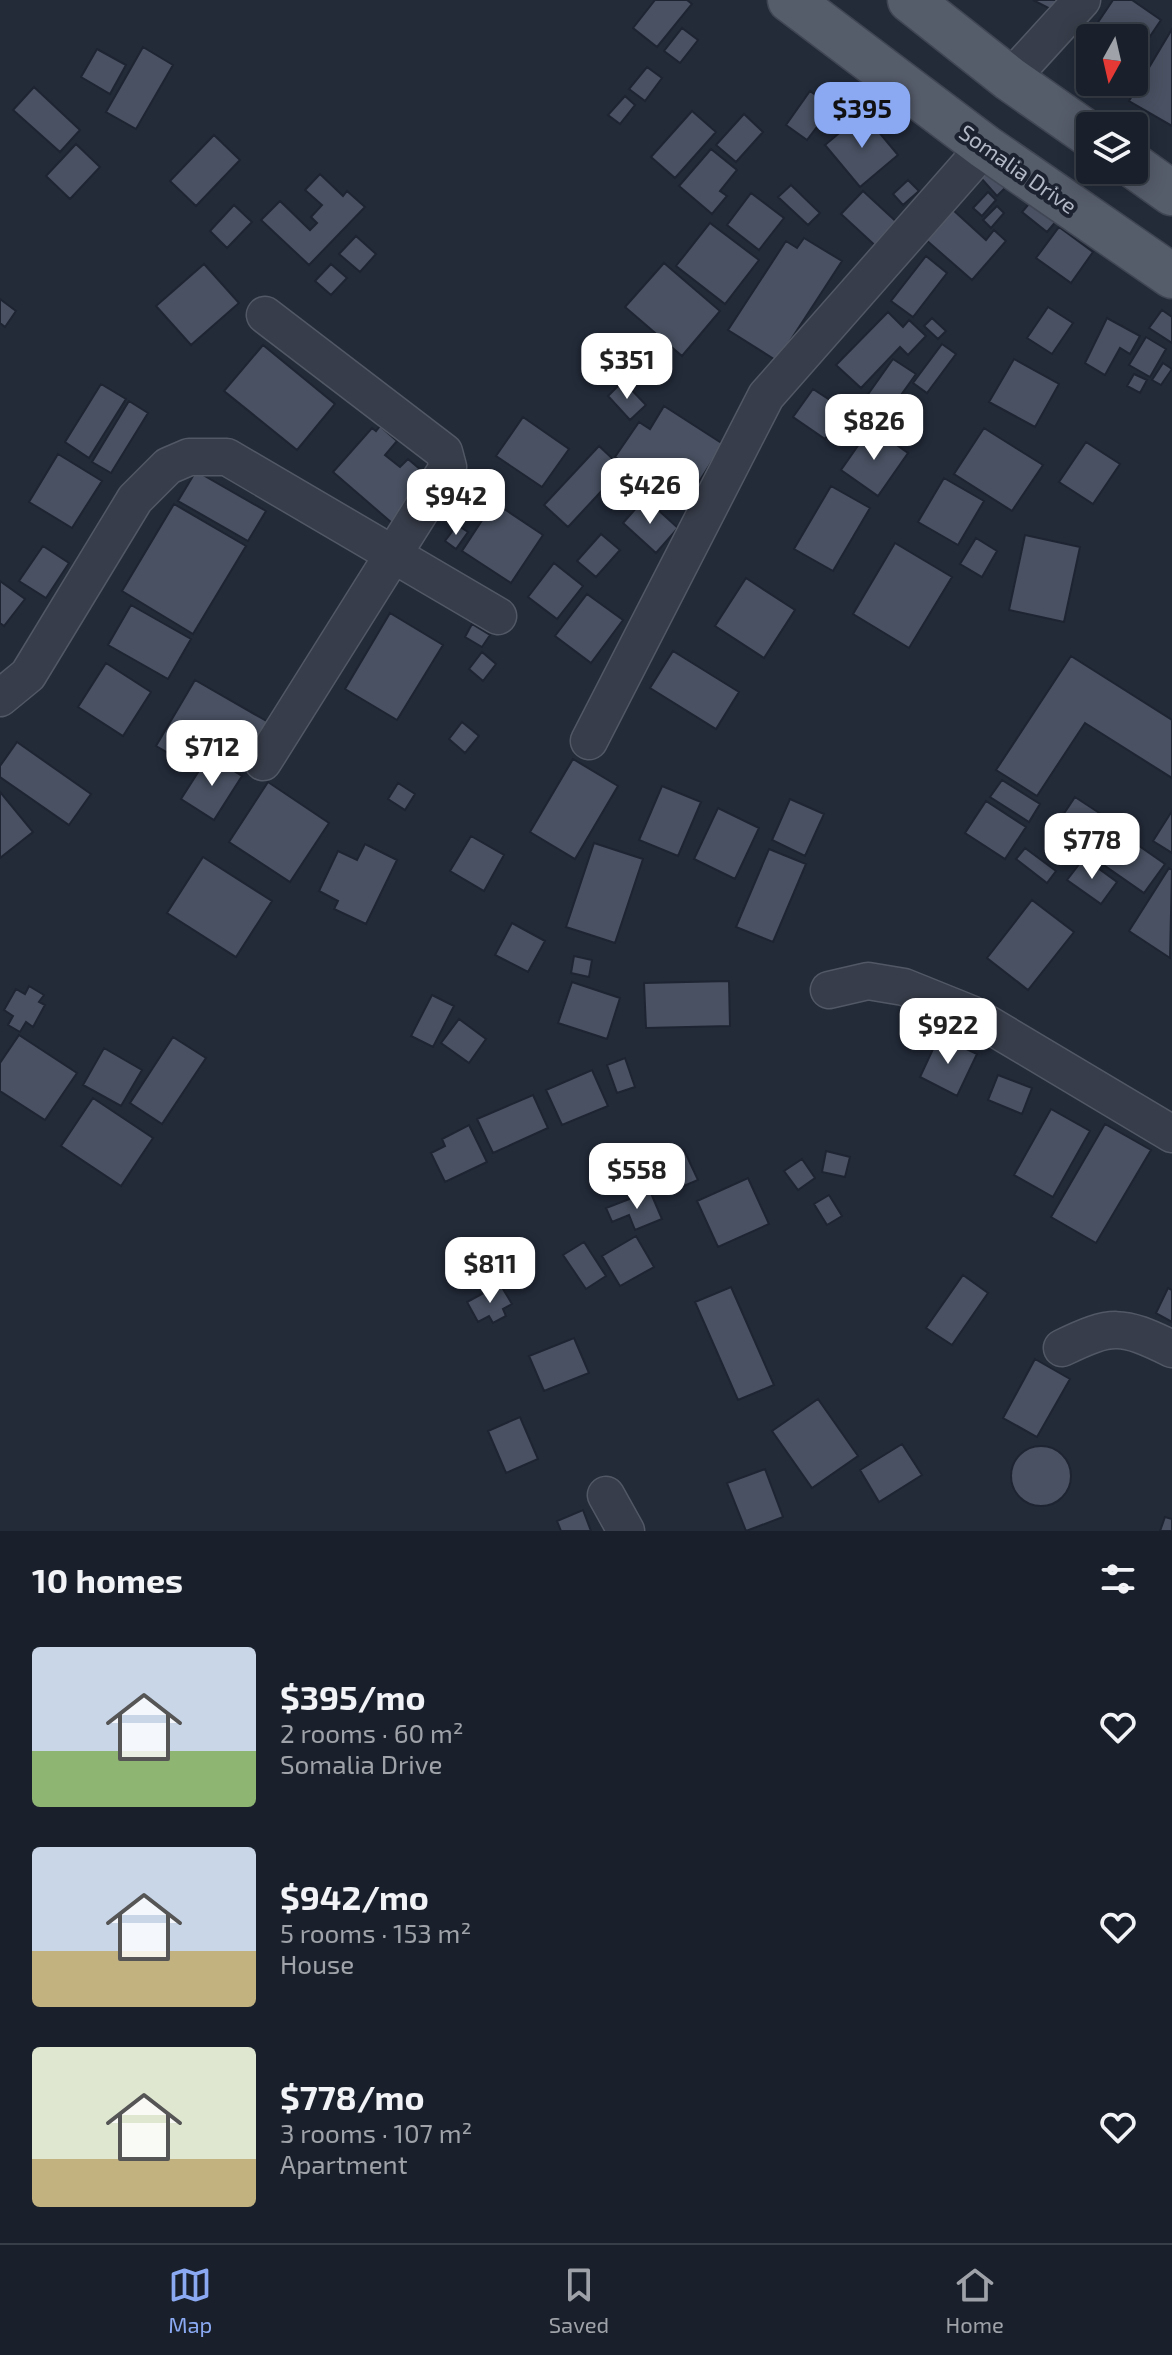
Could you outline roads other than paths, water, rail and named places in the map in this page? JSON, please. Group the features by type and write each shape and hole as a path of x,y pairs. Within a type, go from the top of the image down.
{"main road":[{"name":"Somalia Drive","path":"790,0 985,147 1172,276"},
{"path":"910,0 1010,79 1076,125"},
{"path":"1148,176 1172,193"}],"street":[{"path":"1010,79 1082,0"},
{"path":"589,741 766,396 985,147"},
{"path":"263,762 445,478 448,467 444,452 265,315"},
{"path":"0,698 28,675 135,499 168,466 189,457 227,457 498,616"},
{"path":"829,990 868,981 904,987 971,1014 1172,1134"},
{"path":"1062,1348 1102,1329 1144,1335 1172,1349"},
{"path":"606,1495 626,1531"}]}
